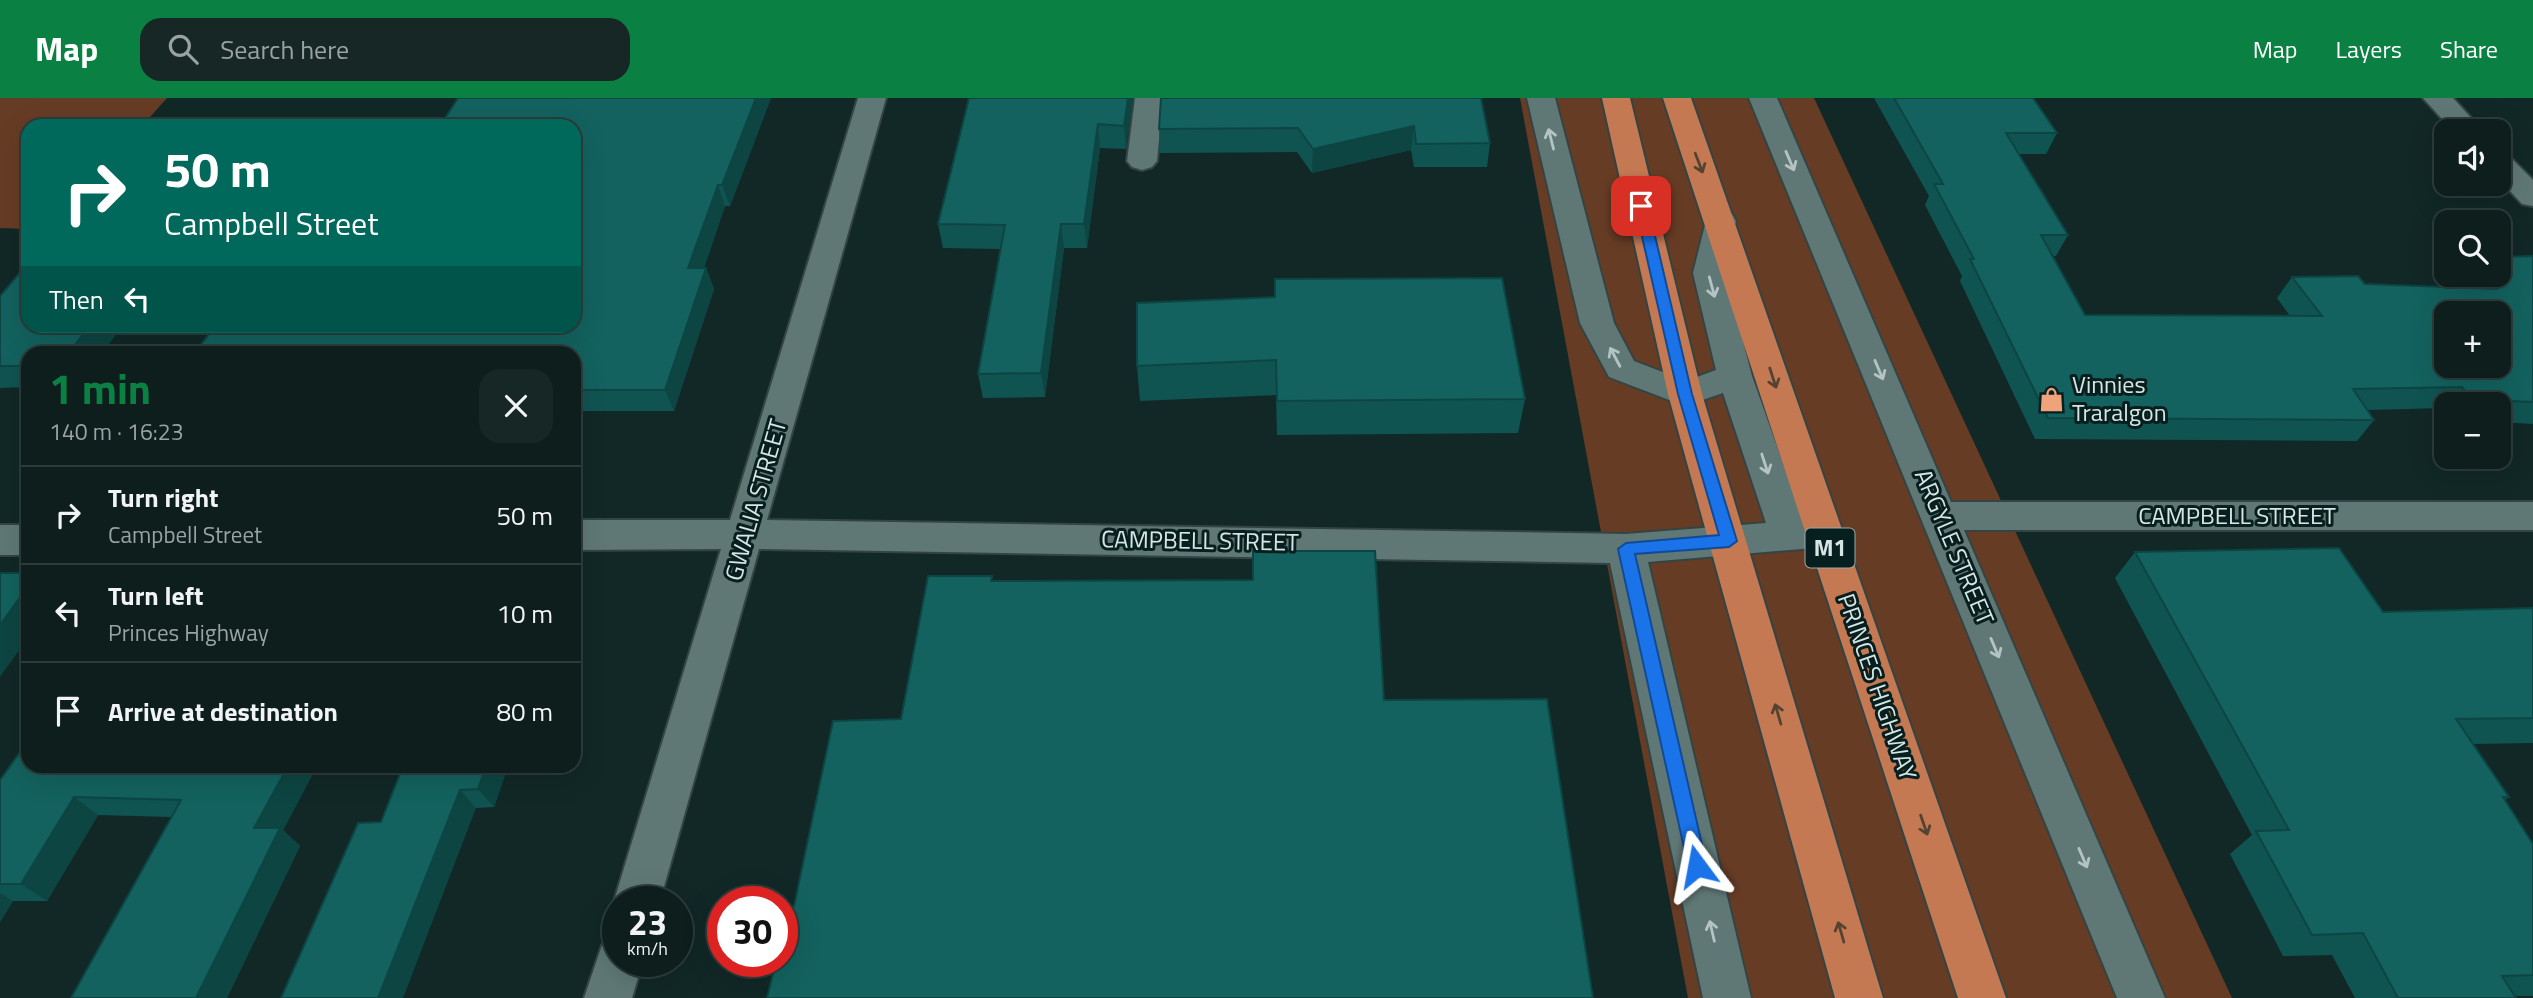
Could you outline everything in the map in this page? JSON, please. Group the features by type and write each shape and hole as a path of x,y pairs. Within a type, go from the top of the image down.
{"highway":[{"path":"1616,98 1685,394 1859,998"},
{"name":"PRINCES HIGHWAY","path":"1677,98 1721,221 1807,535 1982,998"}],"street":[{"name":"GWALIA STREET","path":"641,886 872,98"},
{"path":"1142,161 1149,98"},
{"path":"1541,98 1597,323 1622,369 1685,394 1735,376"},
{"name":"ARGYLE STREET","path":"1763,98 1941,516 2141,998"},
{"path":"2437,98 2457,119"},
{"path":"2511,174 2533,197"},
{"path":"1721,221 1709,273 1735,376 1807,535"},
{"name":"CAMPBELL STREET","path":"1941,516 2533,516"},
{"name":"CAMPBELL STREET","path":"581,535 746,534 1626,549 1807,535"},
{"path":"0,540 21,540"},
{"path":"1626,549 1727,998"},
{"path":"608,998 614,977"}],"shaded area":[{"path":"0,98 167,98 148,119 21,119 21,229 0,228"},
{"path":"1520,98 1814,98 2232,998 1688,998"}],"building":[{"path":"458,98 756,98 722,185 718,185 688,268 706,268 665,390 581,390 581,346 200,346 210,333 581,333 581,119 444,119"},
{"path":"969,98 1128,98 1124,126 1098,124 1084,224 1061,224 1041,373 978,374 1005,225 938,224"},
{"path":"1161,98 1481,98 1490,143 1416,144 1414,126 1313,149 1298,128 1159,129"},
{"path":"1894,98 2033,98 2057,133 2006,133 2068,235 2041,235 2085,315 2322,316 2292,277 2358,276 2365,284 2496,289 2494,287 2511,287 2511,257 2533,256 2533,402 2511,401 2511,392 2466,392 2462,387 2353,389 2374,420 2048,418 1970,259 1974,259 1934,184 1943,184"},
{"path":"21,271 21,333 84,333 74,346 21,346 21,366 0,366 0,296"},
{"path":"1502,278 1525,399 1277,401 1276,360 1137,366 1137,303 1275,297 1275,279"},
{"path":"2339,548 2383,612 2533,608 2533,718 2456,719 2509,797 2503,797 2533,844 2533,975 2502,976 2516,998 2398,998 2363,933 2312,935 2256,831 2289,830 2135,552"},
{"path":"1253,551 1375,551 1384,700 1547,699 1593,998 767,998 772,977 798,977 798,887 833,721 901,719 928,576 992,576 991,581 1253,580"},
{"path":"0,573 21,573 21,596 0,625"},
{"path":"21,751 21,773 284,773 254,828 280,828 196,998 71,998 181,800 74,797 21,884 0,884 0,780"},
{"path":"400,773 484,773 478,789 460,790 378,998 281,998 358,823 381,822"}],"place":[{"name":"Vinnies Traralgon","path":"2052,399"}],"route":[{"path":"1641,206 1685,394 1729,541 1626,549 1697,866"}]}
